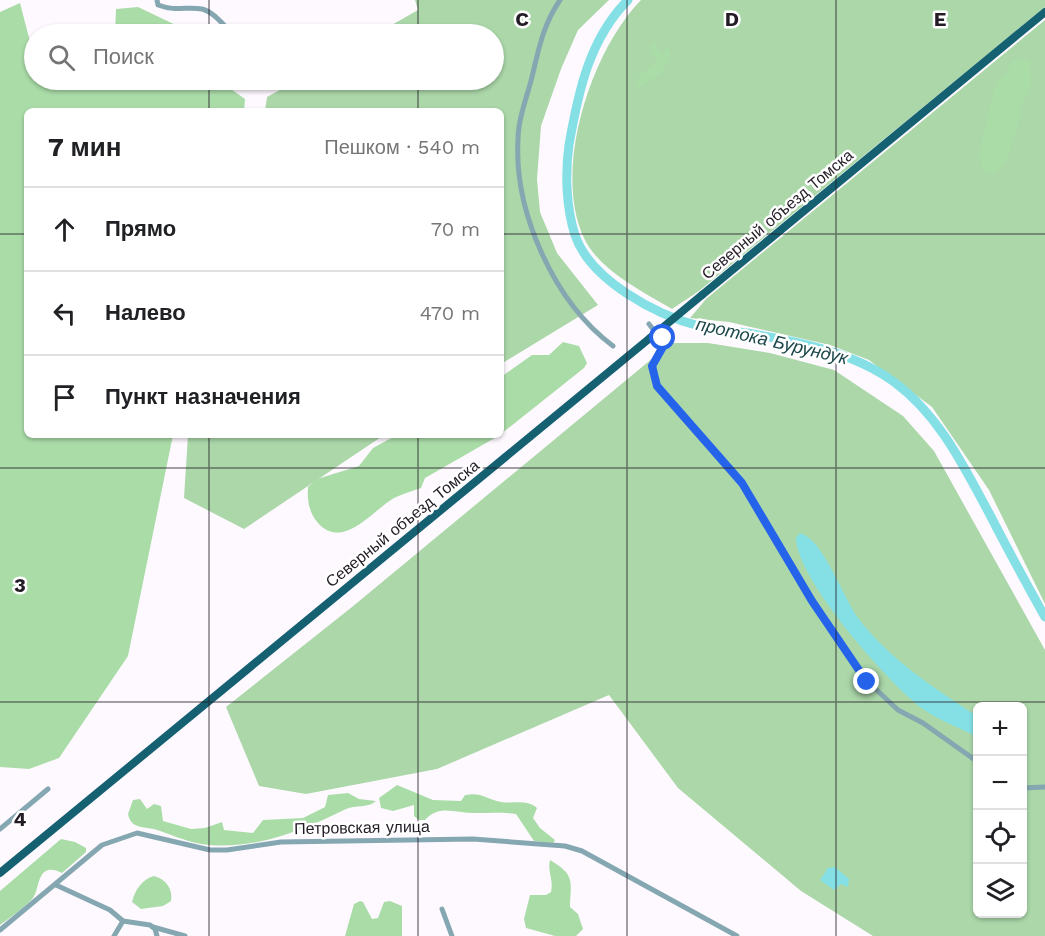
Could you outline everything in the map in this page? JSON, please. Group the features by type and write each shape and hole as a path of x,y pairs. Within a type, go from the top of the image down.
{"main road":[{"name":"Северный объезд Томска","path":"0,873 1045,12"}],"street":[{"path":"158,0 158,4 172,10 201,9 211,13 222,24"},
{"path":"560,0 546,20 518,138 521,197 538,247 564,291 594,332 612,346"},
{"path":"649,324 663,342 652,363 657,386 742,483 812,601 866,680 898,710 923,723 973,758"},
{"path":"1027,788 1045,787"},
{"path":"0,829 48,789"},
{"name":"Петровская улица","path":"0,930 102,845 137,833 210,850 227,850 281,842 495,841 566,846 582,851 737,936"},
{"path":"56,885 110,910 123,921 185,936"},
{"path":"442,909 452,936"},
{"path":"114,936 123,921"},
{"path":"153,927 157,936"}],"green space":[{"path":"415,0 609,0 578,30 561,69 541,126 537,179 540,212 557,253 598,305 504,362 504,108 265,108 267,97 280,90 504,90 504,24 394,24 418,10"},
{"path":"641,0 1045,0 1045,7 699,291 672,309 622,279 600,260 584,238 575,210 572,179 575,146 582,113 606,49 623,22"},
{"path":"20,3 25,24 24,90 232,90 245,99 244,108 24,108 24,438 172,438 128,656 59,758 29,769 0,767 0,12"},
{"path":"138,7 174,24 115,24 116,9"},
{"path":"1045,20 1045,604 989,490 932,407 869,360 830,345 729,322 690,318 706,299"},
{"path":"655,42 661,54 669,47 669,61 662,72 639,87 636,85 636,79 657,61 650,47"},
{"path":"1020,58 1030,62 1031,90 1020,106 1022,110 1006,162 995,173 985,173 979,157 992,95 999,78 1007,72 1013,61"},
{"path":"563,342 579,346 587,363 584,368 504,432 504,375 532,355 549,355"},
{"path":"671,343 708,343 770,353 834,370 903,416 934,451 1045,650 1045,936 873,936 801,891 678,788 609,695 437,769 306,794 259,786 226,707 352,607"},
{"path":"188,438 380,438 244,529 184,498"},
{"path":"391,438 495,438 425,478 421,488 394,498 358,526 337,533 328,530 312,515 308,487 317,479 359,466 373,448"},
{"path":"397,785 433,800 461,801 465,795 476,794 501,802 533,805 537,808 533,818 540,828 555,840 553,843 534,841 516,814 448,810 436,812 425,820 419,820 414,816 414,805 393,811 381,808 379,798"},
{"path":"348,793 359,799 376,801 370,805 346,809 292,833 254,843 235,845 191,842 135,825 128,814 133,800 140,799 147,809 154,804 161,806 163,821 191,829 205,828 222,822 224,830 253,833 263,820 303,818 325,807 328,795"},
{"path":"61,839 75,842 86,848 86,852 62,873 47,870 43,873 33,898 0,925 0,891"},
{"path":"550,860 564,870 570,879 570,907 578,914 583,929 576,936 555,936 526,928 524,919 530,895 546,895 551,892"},
{"path":"154,876 162,879 168,885 171,901 163,906 141,909 132,902 133,898 143,882"},
{"path":"390,901 402,906 402,936 345,936 354,904 363,902 372,919 378,918 384,902"}],"water":[{"path":"800,533 817,546 852,609 884,647 929,684 973,713 973,735 920,707 866,653 827,603 811,578 800,556 796,538"},
{"path":"835,867 849,879 848,887 841,884 834,890 820,880 828,868"}],"waterway":[{"name":"протока Бурундук","path":"628,0 604,32 587,68 569,145 568,202 575,235 583,251 609,281 645,304 682,321 699,326 771,337 826,350 862,363 894,382 924,410 949,442 1045,617"}],"route":[{"path":"663,338 664,345 652,363 657,386 742,483 812,601 867,682"}]}
